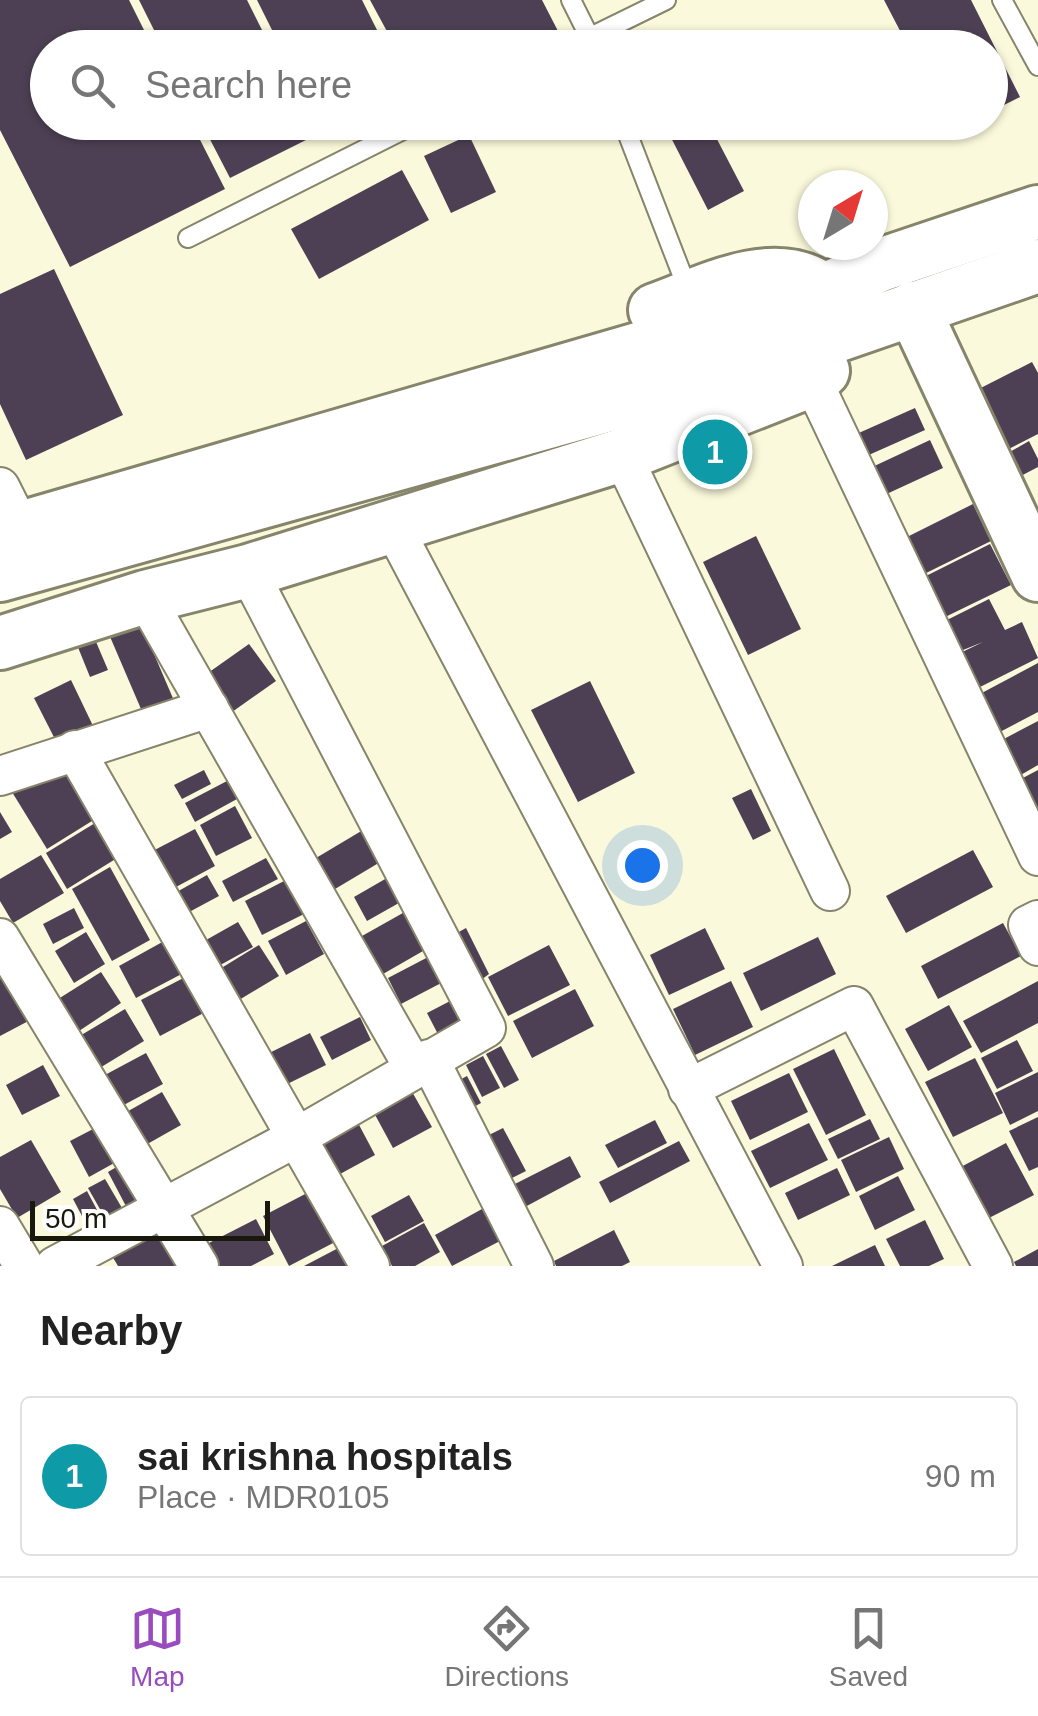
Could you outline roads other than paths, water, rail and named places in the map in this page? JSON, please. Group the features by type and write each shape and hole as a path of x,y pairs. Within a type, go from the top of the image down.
{"main road":[{"path":"831,312 880,265 1038,212"},
{"path":"0,575 748,342 831,312 913,308 1038,266"},
{"path":"0,642 622,455 812,380 829,367 836,353 831,312 802,278 782,273 742,280 501,363 3,512"},
{"path":"913,308 1038,576"},
{"path":"3,512 748,342"}],"street":[{"path":"812,380 1038,856"},
{"path":"622,455 830,891"},
{"path":"392,525 784,1266"},
{"path":"55,1266 297,1137 486,1028 248,570"},
{"path":"146,597 421,1064 534,1266"},
{"path":"0,776 208,708"},
{"path":"75,750 370,1266"},
{"path":"1038,920 1028,925 1038,946"},
{"path":"0,938 199,1266"},
{"path":"688,1089 854,1006 993,1266"},
{"path":"0,1226 24,1266"}],"lane":[{"path":"571,0 586,30"},
{"path":"613,30 666,0"},
{"path":"1002,0 1038,66"},
{"path":"188,238 383,140"},
{"path":"631,140 691,297"}],"place":[{"name":"sai krishna hospitals","path":"715,452"}]}
